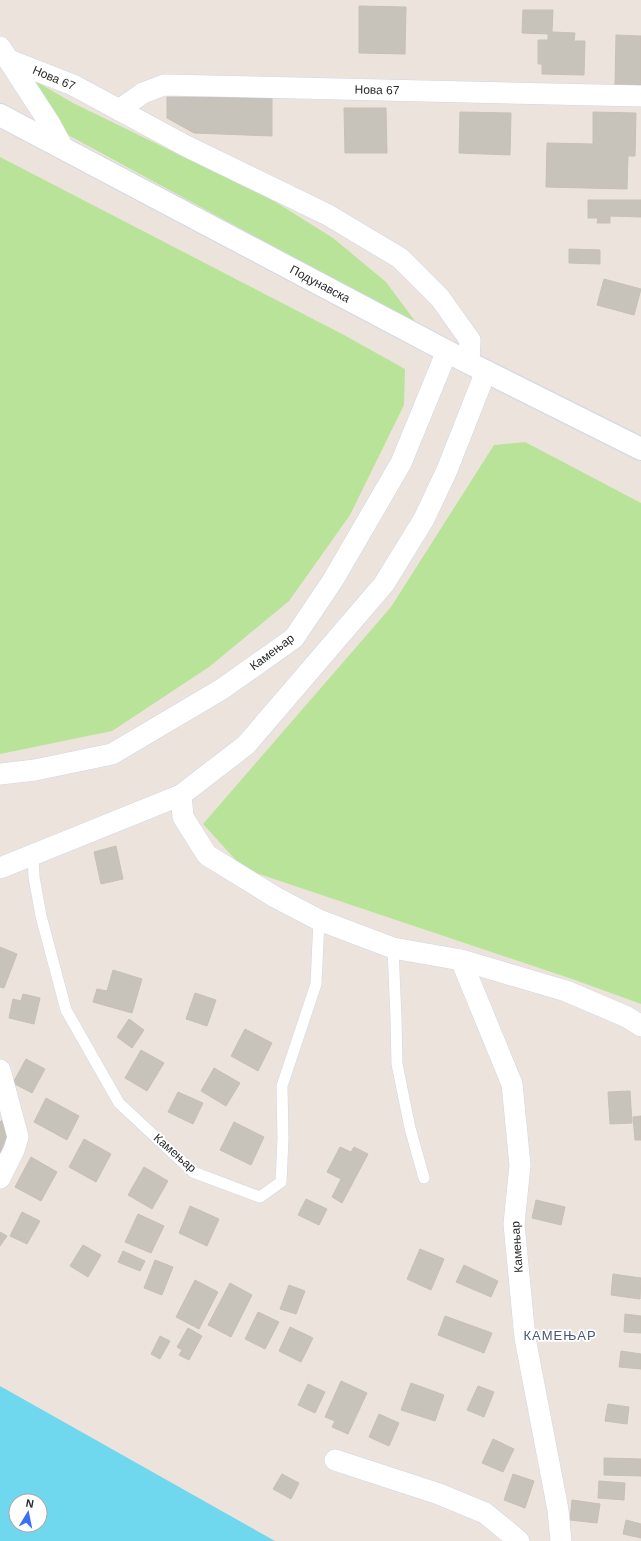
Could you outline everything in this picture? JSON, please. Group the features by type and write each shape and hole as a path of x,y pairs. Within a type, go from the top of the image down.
{"street":[{"name":"Нова 67","path":"0,868 181,795 246,745 384,584 424,519 447,470 478,367 470,340 440,298 400,258 328,215 186,146 73,85 4,54"},
{"path":"4,54 50,124 63,148"},
{"name":"Нова 67","path":"119,110 143,94 164,84 641,96"},
{"name":"Подунавска","path":"0,115 447,351 641,449"},
{"name":"Камењар","path":"0,774 35,770 112,754 222,689 294,638 333,580 401,463 447,351"},
{"path":"181,795 183,817 206,855 275,897 319,920 393,948 461,960 566,991 627,1017 641,1026"},
{"name":"Камењар","path":"461,960 512,1084 520,1165 514,1224 525,1338 558,1510 561,1541"},
{"path":"0,1070 18,1137 14,1150 0,1178"},
{"path":"335,1460 439,1494 485,1513 519,1541"}],"lane":[{"name":"Камењар","path":"33,854 34,877 41,916 66,1010 119,1103 193,1172 260,1197 281,1182 283,1139 282,1086 316,984 319,920"},
{"path":"393,948 397,1064 410,1128 424,1178"}],"green space":[{"path":"25,75 73,103 274,201 333,238 386,282 418,325 57,129"},
{"path":"0,157 344,335 405,369 404,405 350,515 289,601 209,667 112,731 0,754"},
{"path":"525,442 641,503 641,1004 575,980 244,869 203,824 391,607 494,445"}],"water":[{"path":"0,1386 275,1541 0,1541"}],"building":[{"path":"359,6 406,7 405,54 359,53"},
{"path":"523,10 553,10 552,32 575,33 574,41 585,41 584,75 542,74 542,64 538,64 538,40 548,40 548,34 522,33"},
{"path":"616,35 641,36 641,86 615,85"},
{"path":"167,97 272,98 272,136 194,133 167,118"},
{"path":"344,108 386,108 387,153 345,153"},
{"path":"460,112 511,113 510,155 459,153"},
{"path":"593,112 636,113 635,156 628,156 627,189 546,187 547,143 593,144"},
{"path":"588,200 641,200 641,217 610,216 610,223 597,223 598,218 588,218"},
{"path":"569,249 600,250 600,264 569,263"},
{"path":"604,279 641,289 634,315 597,305"},
{"path":"116,846 123,879 101,884 94,852"},
{"path":"0,947 17,954 4,988 0,987"},
{"path":"113,970 142,979 132,1013 93,1002 97,989 107,991"},
{"path":"195,993 216,1000 207,1026 186,1019"},
{"path":"23,994 40,998 34,1024 9,1018 13,999 21,1001"},
{"path":"129,1019 144,1030 132,1048 117,1037"},
{"path":"245,1029 272,1043 258,1071 231,1056"},
{"path":"141,1050 164,1063 147,1091 125,1078"},
{"path":"26,1059 45,1069 32,1093 13,1083"},
{"path":"214,1068 240,1083 226,1106 201,1091"},
{"path":"630,1091 632,1123 610,1124 608,1092"},
{"path":"178,1092 203,1103 193,1124 168,1112"},
{"path":"46,1098 79,1116 67,1140 34,1122"},
{"path":"641,1116 641,1140 635,1140 633,1117"},
{"path":"6,1117 12,1132 0,1160 0,1122"},
{"path":"234,1122 264,1137 251,1165 220,1150"},
{"path":"84,1139 111,1154 96,1182 69,1167"},
{"path":"340,1147 351,1152 354,1147 368,1154 342,1203 332,1197 341,1179 327,1172"},
{"path":"31,1157 57,1172 41,1201 15,1187"},
{"path":"144,1167 168,1181 152,1209 128,1195"},
{"path":"306,1199 327,1209 319,1225 298,1215"},
{"path":"536,1200 565,1207 561,1225 532,1218"},
{"path":"190,1206 219,1219 207,1246 179,1233"},
{"path":"22,1212 40,1221 27,1244 10,1236"},
{"path":"138,1214 164,1226 151,1253 125,1242"},
{"path":"0,1232 7,1236 0,1246"},
{"path":"83,1245 101,1255 88,1277 70,1266"},
{"path":"420,1249 444,1259 431,1290 407,1279"},
{"path":"123,1251 145,1261 140,1271 118,1262"},
{"path":"155,1260 173,1267 162,1295 144,1288"},
{"path":"464,1265 498,1281 491,1297 456,1282"},
{"path":"613,1274 641,1278 640,1299 611,1295"},
{"path":"195,1280 218,1292 199,1329 176,1317"},
{"path":"230,1283 252,1295 231,1337 208,1325"},
{"path":"289,1285 305,1291 296,1314 280,1309"},
{"path":"258,1312 279,1322 265,1349 245,1339"},
{"path":"625,1314 641,1316 641,1333 624,1332"},
{"path":"445,1316 492,1333 484,1353 438,1335"},
{"path":"290,1327 313,1338 301,1362 279,1351"},
{"path":"188,1328 202,1336 189,1360 179,1355 182,1350 177,1347"},
{"path":"160,1336 170,1341 160,1359 151,1354"},
{"path":"621,1351 641,1354 641,1369 619,1367"},
{"path":"341,1381 367,1393 348,1434 332,1427 335,1421 325,1417"},
{"path":"411,1383 444,1395 435,1421 401,1410"},
{"path":"308,1384 325,1392 315,1413 298,1405"},
{"path":"478,1386 494,1392 484,1417 467,1410"},
{"path":"608,1404 629,1407 627,1424 605,1421"},
{"path":"379,1414 399,1423 389,1446 369,1437"},
{"path":"493,1439 514,1449 503,1472 482,1463"},
{"path":"604,1458 641,1459 641,1476 604,1475"},
{"path":"282,1474 299,1483 291,1499 273,1489"},
{"path":"513,1474 534,1481 525,1508 504,1500"},
{"path":"599,1481 625,1483 624,1500 598,1498"},
{"path":"572,1500 600,1504 597,1523 570,1520"},
{"path":"626,1520 641,1524 641,1538 623,1534"}],"district":[{"name":"КАМЕЊАР","path":"560,1335"}]}
